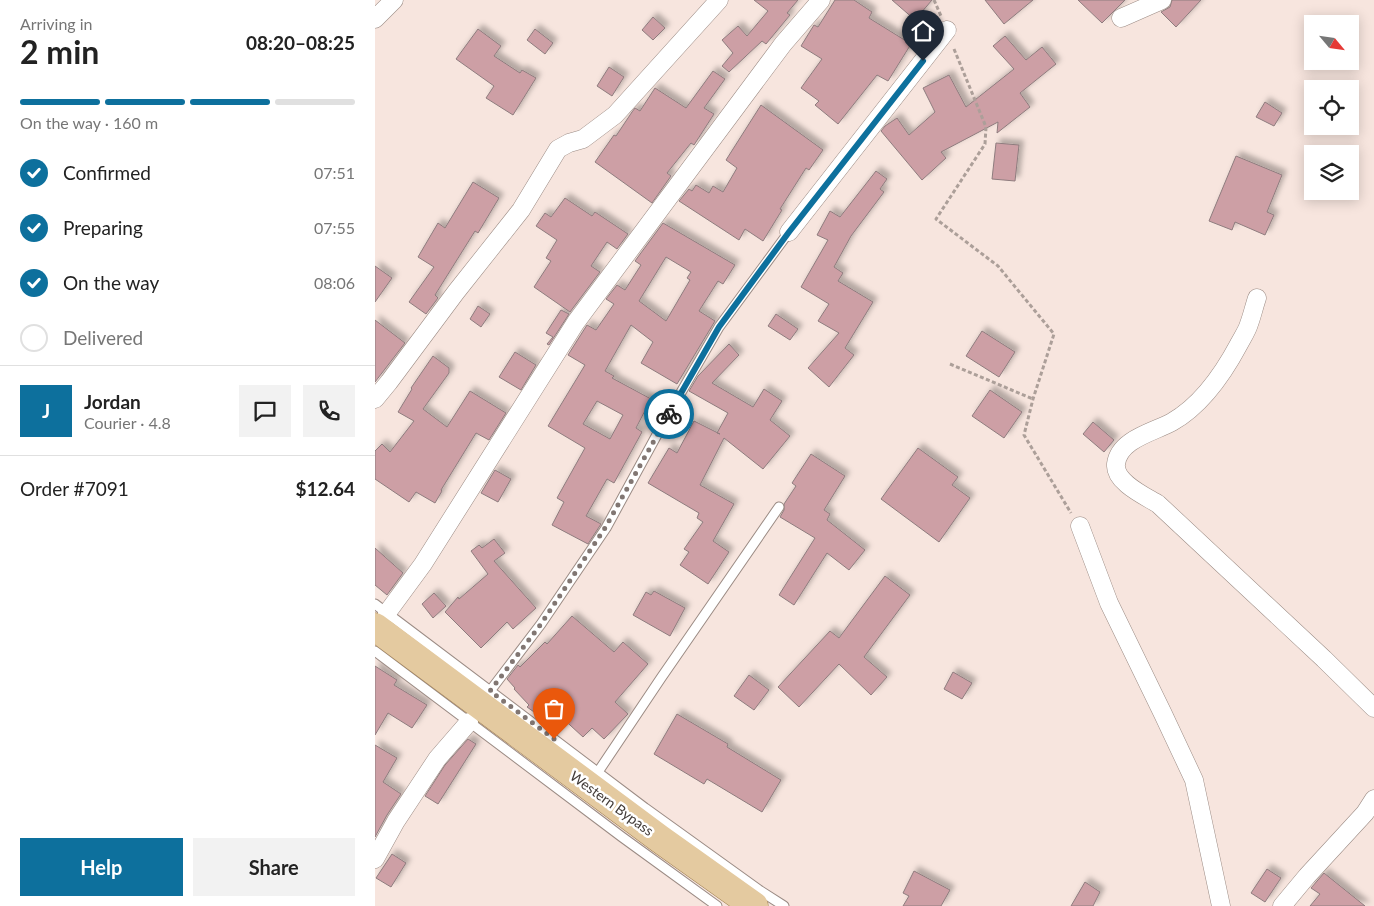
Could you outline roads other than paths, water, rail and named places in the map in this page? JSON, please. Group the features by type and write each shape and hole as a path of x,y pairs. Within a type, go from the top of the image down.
{"main road":[{"name":"Western Bypass","path":"379,615 660,839 754,906"}],"street":[{"path":"375,19 394,0"},
{"path":"375,399 521,210 558,149 583,139 615,115 719,0"},
{"path":"379,615 423,564 577,322 772,58 821,0"},
{"path":"1121,18 1161,0"},
{"path":"789,232 947,30"},
{"path":"1257,298 1249,325 1231,359 1210,388 1193,406 1172,422 1130,442 1120,453 1116,464 1118,475 1127,484 1158,504 1374,708"},
{"path":"1080,526 1109,603 1194,780 1221,906"},
{"path":"375,859 396,821 437,759 469,722"},
{"path":"1282,906 1365,813 1374,799"}],"lane":[{"path":"490,691 541,624 605,528 719,327 789,232"},
{"path":"598,772 779,507"},
{"path":"379,615 490,691 645,808 784,906"},
{"path":"375,651 622,838 717,906"}]}
